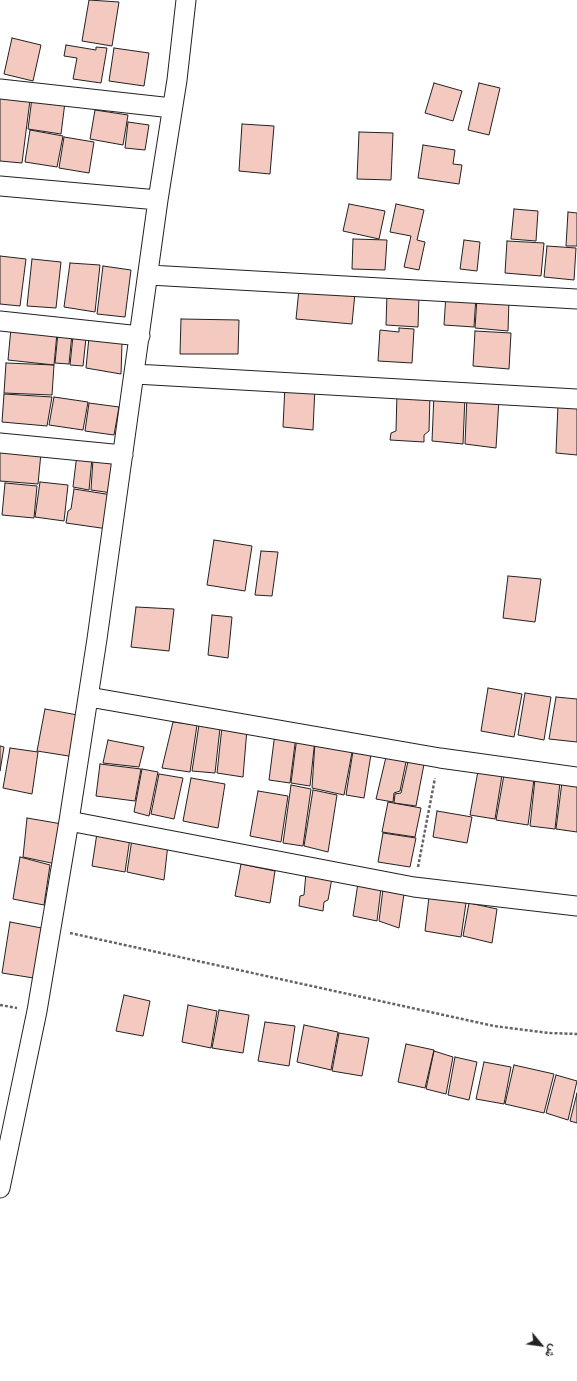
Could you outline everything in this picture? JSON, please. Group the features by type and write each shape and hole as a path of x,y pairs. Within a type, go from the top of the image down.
{"street":[{"path":"0,1188 37,1011 89,697 149,275 186,0"},
{"path":"0,89 172,108"},
{"path":"0,186 158,200"},
{"path":"149,275 577,300"},
{"path":"0,321 140,336"},
{"path":"135,374 577,399"},
{"path":"0,443 123,455"},
{"path":"89,697 440,758 577,777"},
{"path":"69,821 414,887 577,906"}],"path":[{"path":"414,887 430,799 440,758"},
{"path":"51,929 494,1026 549,1034 577,1034"}],"building":[{"path":"89,0 119,2 112,46 82,41"},
{"path":"12,38 41,45 33,81 4,74"},
{"path":"66,45 96,50 96,47 107,48 101,83 73,79 77,58 64,56"},
{"path":"114,48 149,53 144,86 109,81"},
{"path":"434,83 462,91 453,121 425,113"},
{"path":"479,83 500,88 489,135 468,130"},
{"path":"0,95 30,100 22,163 0,161"},
{"path":"32,98 65,102 61,134 28,129"},
{"path":"95,110 128,115 123,145 90,139"},
{"path":"128,122 149,125 145,150 125,148"},
{"path":"242,124 274,126 270,174 239,171"},
{"path":"30,130 63,136 57,167 25,162"},
{"path":"359,132 393,133 391,180 357,179"},
{"path":"64,137 94,142 89,173 59,168"},
{"path":"423,145 455,150 453,164 462,165 459,184 418,178"},
{"path":"349,204 385,211 379,239 343,231"},
{"path":"396,204 424,210 417,240 425,242 419,270 404,267 411,236 390,232"},
{"path":"514,209 538,211 536,241 511,239"},
{"path":"568,212 577,213 577,246 566,246"},
{"path":"353,239 387,240 385,270 352,269"},
{"path":"464,240 480,242 477,271 460,269"},
{"path":"507,241 544,243 541,276 505,273"},
{"path":"547,246 576,248 574,280 544,277"},
{"path":"0,256 26,259 20,306 0,304"},
{"path":"32,259 61,262 56,308 27,306"},
{"path":"70,263 100,265 95,312 64,307"},
{"path":"103,266 131,270 125,317 97,314"},
{"path":"299,289 355,293 352,324 296,319"},
{"path":"387,293 419,295 418,327 386,325"},
{"path":"446,294 476,296 474,327 444,325"},
{"path":"477,298 509,300 508,331 475,328"},
{"path":"181,319 239,320 238,354 180,354"},
{"path":"11,328 57,333 54,365 8,360"},
{"path":"399,328 414,329 412,363 378,361 380,330 399,332"},
{"path":"475,331 511,333 509,369 473,366"},
{"path":"58,333 72,334 69,364 55,363"},
{"path":"73,336 86,338 83,366 70,365"},
{"path":"89,337 122,343 121,374 86,368"},
{"path":"6,363 54,365 52,395 4,393"},
{"path":"285,385 315,387 313,430 283,427"},
{"path":"397,393 430,395 429,431 424,435 424,442 390,440 391,433 396,431"},
{"path":"4,394 52,397 47,426 2,422"},
{"path":"434,394 465,396 463,444 432,441"},
{"path":"467,396 499,399 496,448 465,444"},
{"path":"54,397 88,402 83,430 49,425"},
{"path":"89,403 119,407 114,435 85,431"},
{"path":"558,404 577,406 577,455 556,453"},
{"path":"0,448 41,453 38,484 0,481"},
{"path":"77,454 92,458 89,490 73,487"},
{"path":"93,459 114,463 112,493 91,490"},
{"path":"40,482 68,485 64,521 35,517"},
{"path":"5,483 37,486 34,518 2,515"},
{"path":"74,489 112,495 108,529 66,523 68,511 71,509"},
{"path":"214,540 252,546 245,591 207,585"},
{"path":"261,551 278,552 272,596 255,595"},
{"path":"508,576 541,579 535,622 503,618"},
{"path":"136,607 174,609 169,651 131,647"},
{"path":"212,615 232,617 228,658 208,655"},
{"path":"488,688 522,694 514,737 481,731"},
{"path":"525,693 551,697 544,740 518,735"},
{"path":"556,697 577,699 577,742 549,739"},
{"path":"45,709 83,716 75,757 37,751"},
{"path":"173,722 197,725 190,772 162,768"},
{"path":"199,725 220,728 215,773 192,771"},
{"path":"222,727 247,729 243,777 217,773"},
{"path":"275,733 296,736 290,783 269,780"},
{"path":"297,737 315,739 310,786 291,783"},
{"path":"108,740 144,747 139,767 103,763"},
{"path":"315,742 353,747 344,795 312,788"},
{"path":"354,745 372,748 364,798 346,795"},
{"path":"0,746 4,747 0,771"},
{"path":"10,748 38,752 32,794 3,788"},
{"path":"387,753 407,757 400,791 394,793 393,802 376,799"},
{"path":"409,757 425,759 416,806 394,803 395,794 401,793"},
{"path":"100,764 141,769 135,801 96,796"},
{"path":"142,769 158,772 149,816 134,812"},
{"path":"478,771 502,775 495,819 470,815"},
{"path":"159,774 183,778 174,819 151,814"},
{"path":"504,775 534,779 528,825 496,820"},
{"path":"191,778 225,784 218,828 183,821"},
{"path":"535,779 560,782 555,829 530,826"},
{"path":"562,782 577,784 577,832 556,829"},
{"path":"291,785 311,789 303,846 283,843"},
{"path":"313,790 337,795 328,852 304,846"},
{"path":"258,791 288,796 281,842 250,836"},
{"path":"388,802 421,808 415,837 382,832"},
{"path":"437,811 472,817 467,843 433,837"},
{"path":"27,818 62,824 56,864 23,857"},
{"path":"97,833 130,838 125,872 92,866"},
{"path":"383,833 416,838 410,867 378,862"},
{"path":"132,839 168,844 164,880 127,872"},
{"path":"20,857 50,865 44,905 13,899"},
{"path":"241,864 275,871 270,903 235,896"},
{"path":"306,873 332,878 328,900 324,902 323,911 299,906 300,896 304,895"},
{"path":"358,883 381,888 377,921 353,916"},
{"path":"383,889 404,894 399,928 379,921"},
{"path":"429,897 466,903 461,937 425,931"},
{"path":"469,903 497,909 492,943 463,936"},
{"path":"10,922 47,929 40,979 2,973"},
{"path":"124,995 150,1001 143,1036 116,1031"},
{"path":"188,1005 217,1011 211,1048 182,1042"},
{"path":"219,1010 249,1015 243,1053 212,1048"},
{"path":"265,1022 295,1026 289,1066 258,1061"},
{"path":"304,1025 338,1032 331,1070 297,1062"},
{"path":"339,1033 369,1038 362,1076 332,1071"},
{"path":"406,1044 434,1050 425,1088 398,1082"},
{"path":"434,1051 453,1057 446,1094 426,1089"},
{"path":"455,1057 477,1062 469,1100 448,1095"},
{"path":"484,1062 511,1067 504,1104 476,1099"},
{"path":"514,1065 554,1074 544,1113 505,1104"},
{"path":"556,1075 577,1081 568,1120 546,1113"},
{"path":"577,1093 577,1123 570,1121"}]}
